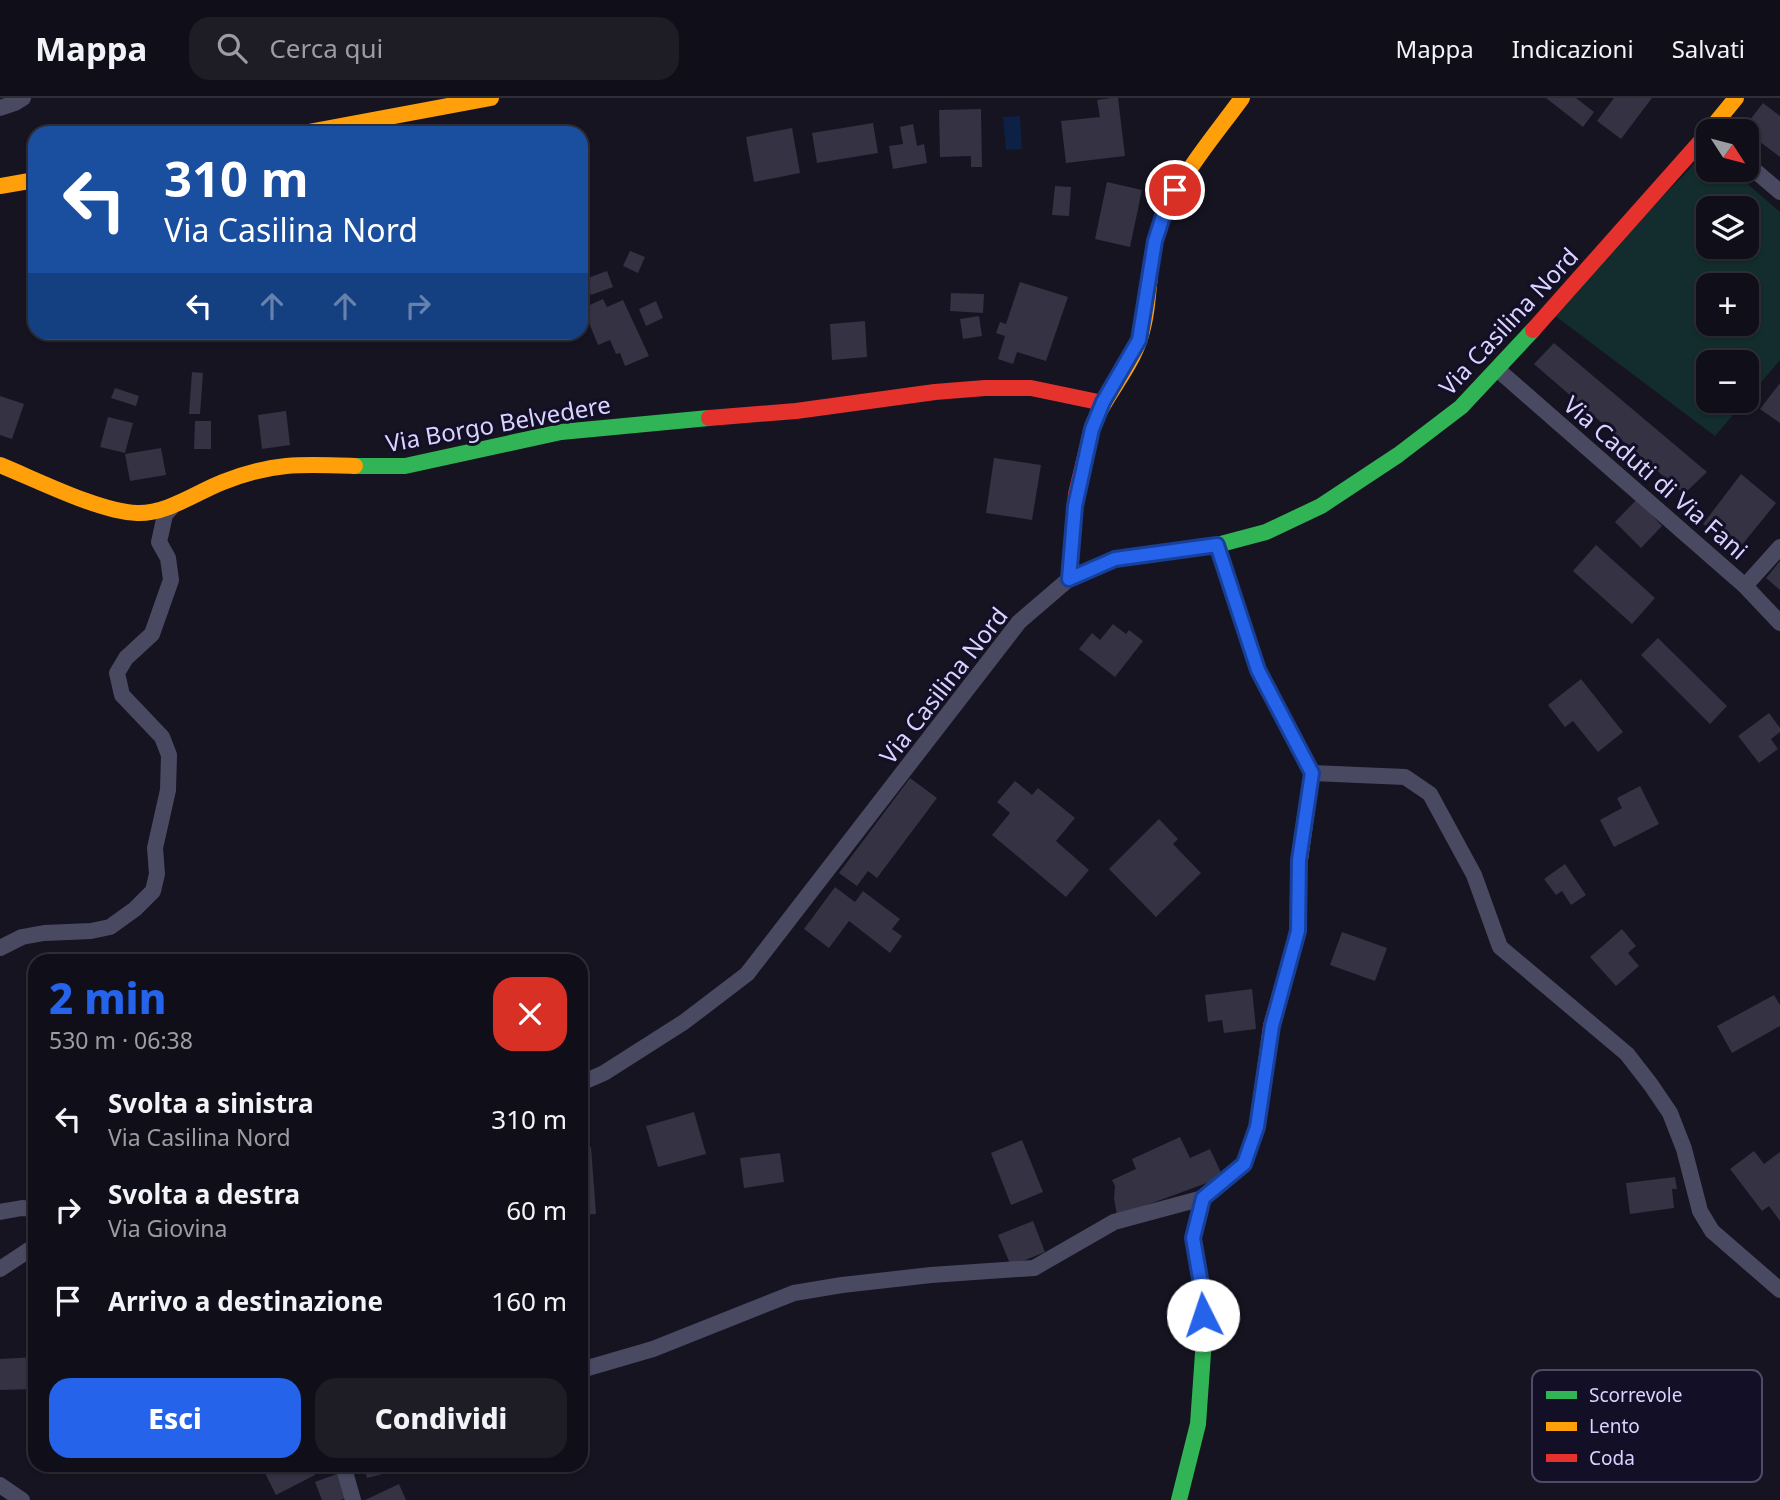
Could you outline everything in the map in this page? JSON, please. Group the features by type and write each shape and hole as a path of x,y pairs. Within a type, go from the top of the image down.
{"street":[{"path":"0,108 23,98"},
{"path":"341,126 491,98"},
{"path":"1069,579 1078,491 1092,429 1103,402 1139,340 1155,241 1169,202 1242,98"},
{"name":"Via Casilina Nord","path":"1719,119 1736,98"},
{"name":"Via Casilina Nord","path":"588,1080 604,1073 684,1022 747,974 1019,622 1069,579 1115,559 1217,545 1266,532 1321,506 1398,455 1461,407 1498,370 1696,147"},
{"path":"1759,174 1780,192"},
{"path":"0,186 28,181"},
{"name":"Via Caduti di Via Fani","path":"1498,370 1745,586 1780,622"},
{"name":"Via Borgo Belvedere","path":"0,465 115,510 139,513 173,506 229,480 283,464 405,466 561,432 596,427 814,409 965,389 1031,388 1103,402"},
{"path":"0,948 22,937 91,931 110,926 135,909 153,891 157,874 155,848 168,790 169,755 162,737 122,695 117,673 126,658 152,634 171,580 168,558 159,542 165,515 173,506"},
{"path":"588,1368 653,1349 794,1293 931,1275 1034,1268 1114,1222 1203,1198 1244,1164 1257,1127 1272,1026 1298,931 1299,860 1312,773 1258,670 1217,545"},
{"path":"1745,586 1780,547"},
{"path":"1312,773 1405,777 1430,794 1474,875 1500,947 1627,1055 1670,1114 1684,1149 1700,1211 1712,1231 1780,1290"},
{"path":"1179,1500 1198,1424 1203,1296 1193,1238 1203,1198"},
{"path":"0,1212 28,1208"},
{"path":"0,1269 28,1250"},
{"path":"345,1472 353,1500"},
{"path":"0,1485 22,1500"}],"green space":[{"path":"1696,162 1696,182 1745,182 1780,212 1780,360 1759,385 1759,350 1696,350 1696,413 1735,413 1715,436 1550,312"}],"water":[{"path":"1020,116 1022,149 1006,150 1003,117"}],"building":[{"path":"1118,98 1125,156 1066,163 1061,121 1100,117 1097,100"},
{"path":"1546,98 1576,98 1594,112 1583,127"},
{"path":"1614,98 1652,98 1621,139 1597,121"},
{"path":"1763,103 1780,116 1780,157 1759,141 1759,119 1751,119"},
{"path":"981,109 982,167 971,167 971,156 940,157 939,110"},
{"path":"873,123 878,153 817,163 812,133"},
{"path":"913,124 917,146 924,144 927,163 893,169 889,146 903,144 900,127"},
{"path":"792,128 800,173 754,182 746,137"},
{"path":"1107,182 1142,190 1130,247 1095,239"},
{"path":"1055,186 1071,187 1069,216 1052,215"},
{"path":"630,251 645,257 638,273 623,266"},
{"path":"607,271 613,287 591,295 588,278"},
{"path":"1020,282 1068,297 1046,361 1017,352 1013,364 998,359 1005,336 996,333 1000,322 1006,324"},
{"path":"951,293 984,294 983,313 950,311"},
{"path":"603,299 607,307 623,300 649,356 625,366 620,353 616,354 610,340 598,345 588,320 588,306"},
{"path":"656,301 663,318 646,326 639,309"},
{"path":"979,316 982,336 963,339 960,319"},
{"path":"865,321 867,357 832,360 830,324"},
{"path":"1554,343 1707,472 1684,494 1534,364"},
{"path":"192,372 203,373 200,414 189,414"},
{"path":"1780,383 1780,423 1760,409"},
{"path":"115,388 139,396 136,406 111,398"},
{"path":"0,396 24,404 12,439 0,435"},
{"path":"286,411 290,445 262,449 258,415"},
{"path":"108,417 133,423 125,453 100,447"},
{"path":"195,421 211,421 211,449 194,449"},
{"path":"161,448 166,475 130,481 125,454"},
{"path":"994,458 1041,465 1032,520 986,513"},
{"path":"1741,474 1776,503 1737,551 1703,524"},
{"path":"1639,497 1655,512 1652,515 1662,526 1641,548 1615,522"},
{"path":"1596,545 1655,598 1632,624 1573,571"},
{"path":"1780,561 1780,590 1766,578"},
{"path":"1113,624 1126,634 1129,630 1143,641 1115,677 1079,649 1092,633 1100,640"},
{"path":"1658,638 1727,706 1710,724 1641,655"},
{"path":"1581,679 1623,732 1598,752 1573,721 1565,727 1548,705"},
{"path":"1769,713 1780,728 1780,732 1771,739 1778,749 1759,763 1738,736"},
{"path":"910,778 937,798 877,878 868,871 857,886 839,873"},
{"path":"1015,781 1032,795 1038,788 1075,818 1056,841 1089,870 1066,897 992,835 1010,813 997,802"},
{"path":"1640,786 1659,824 1614,847 1600,820 1622,808 1617,798"},
{"path":"1159,819 1178,839 1173,844 1201,873 1156,917 1109,869"},
{"path":"1565,864 1586,895 1571,905 1562,891 1556,895 1544,879"},
{"path":"835,887 855,902 863,891 900,919 892,929 902,936 890,953 849,921 829,948 804,929"},
{"path":"1622,929 1636,946 1628,953 1639,966 1616,986 1590,957"},
{"path":"1342,932 1387,948 1375,981 1330,965"},
{"path":"1252,989 1256,1029 1224,1033 1222,1020 1208,1022 1205,995"},
{"path":"1774,995 1780,1005 1780,1026 1732,1053 1717,1026"},
{"path":"694,1112 706,1154 658,1167 646,1126"},
{"path":"1180,1137 1190,1158 1210,1149 1223,1177 1117,1216 1115,1186 1112,1180 1136,1169 1132,1159"},
{"path":"1022,1140 1043,1192 1011,1205 991,1153"},
{"path":"588,1147 591,1147 596,1214 588,1215"},
{"path":"1754,1151 1764,1164 1780,1152 1780,1221 1769,1206 1762,1211 1730,1169"},
{"path":"780,1153 784,1182 744,1188 740,1158"},
{"path":"1675,1177 1677,1189 1672,1189 1674,1208 1630,1214 1626,1183"},
{"path":"1033,1221 1045,1252 1011,1266 998,1235"},
{"path":"28,1357 28,1389 0,1390 0,1359"},
{"path":"264,1472 314,1472 315,1475 276,1495"},
{"path":"365,1472 391,1472 367,1478"},
{"path":"339,1473 348,1497 341,1500 322,1500 315,1482"},
{"path":"399,1484 406,1500 365,1500"}],"traffic: fast":[{"path":"1182,550 1217,545 1266,532 1321,506 1398,455 1461,407 1533,330"},
{"path":"355,466 405,466 561,432 709,418"},
{"path":"1179,1500 1198,1424 1203,1353 1203,1296 1194,1234"}],"traffic: slow":[{"path":"341,126 491,98"},
{"path":"1092,427 1136,350 1146,313 1153,250 1171,200 1242,98"},
{"path":"1719,119 1736,98"},
{"path":"0,186 28,181"},
{"path":"0,465 87,501 137,513 171,506 223,482 257,471 304,465 355,466"},
{"path":"1217,545 1258,670 1312,773 1299,866"}],"traffic: jam":[{"path":"1533,330 1696,147"},
{"path":"709,418 796,411 985,388 1031,388 1103,403"},
{"path":"1092,427 1076,494 1069,579 1115,559 1182,550"},
{"path":"1194,1234 1203,1198 1244,1164 1257,1127 1271,1026 1298,931 1299,866"}],"route":[{"path":"1175,190 1155,241 1139,340 1103,402 1092,429 1075,506 1069,579 1115,559 1217,545 1258,670 1312,773 1299,860 1298,931 1272,1026 1257,1127 1244,1164 1203,1198 1193,1238 1203,1296 1203,1315"}]}
